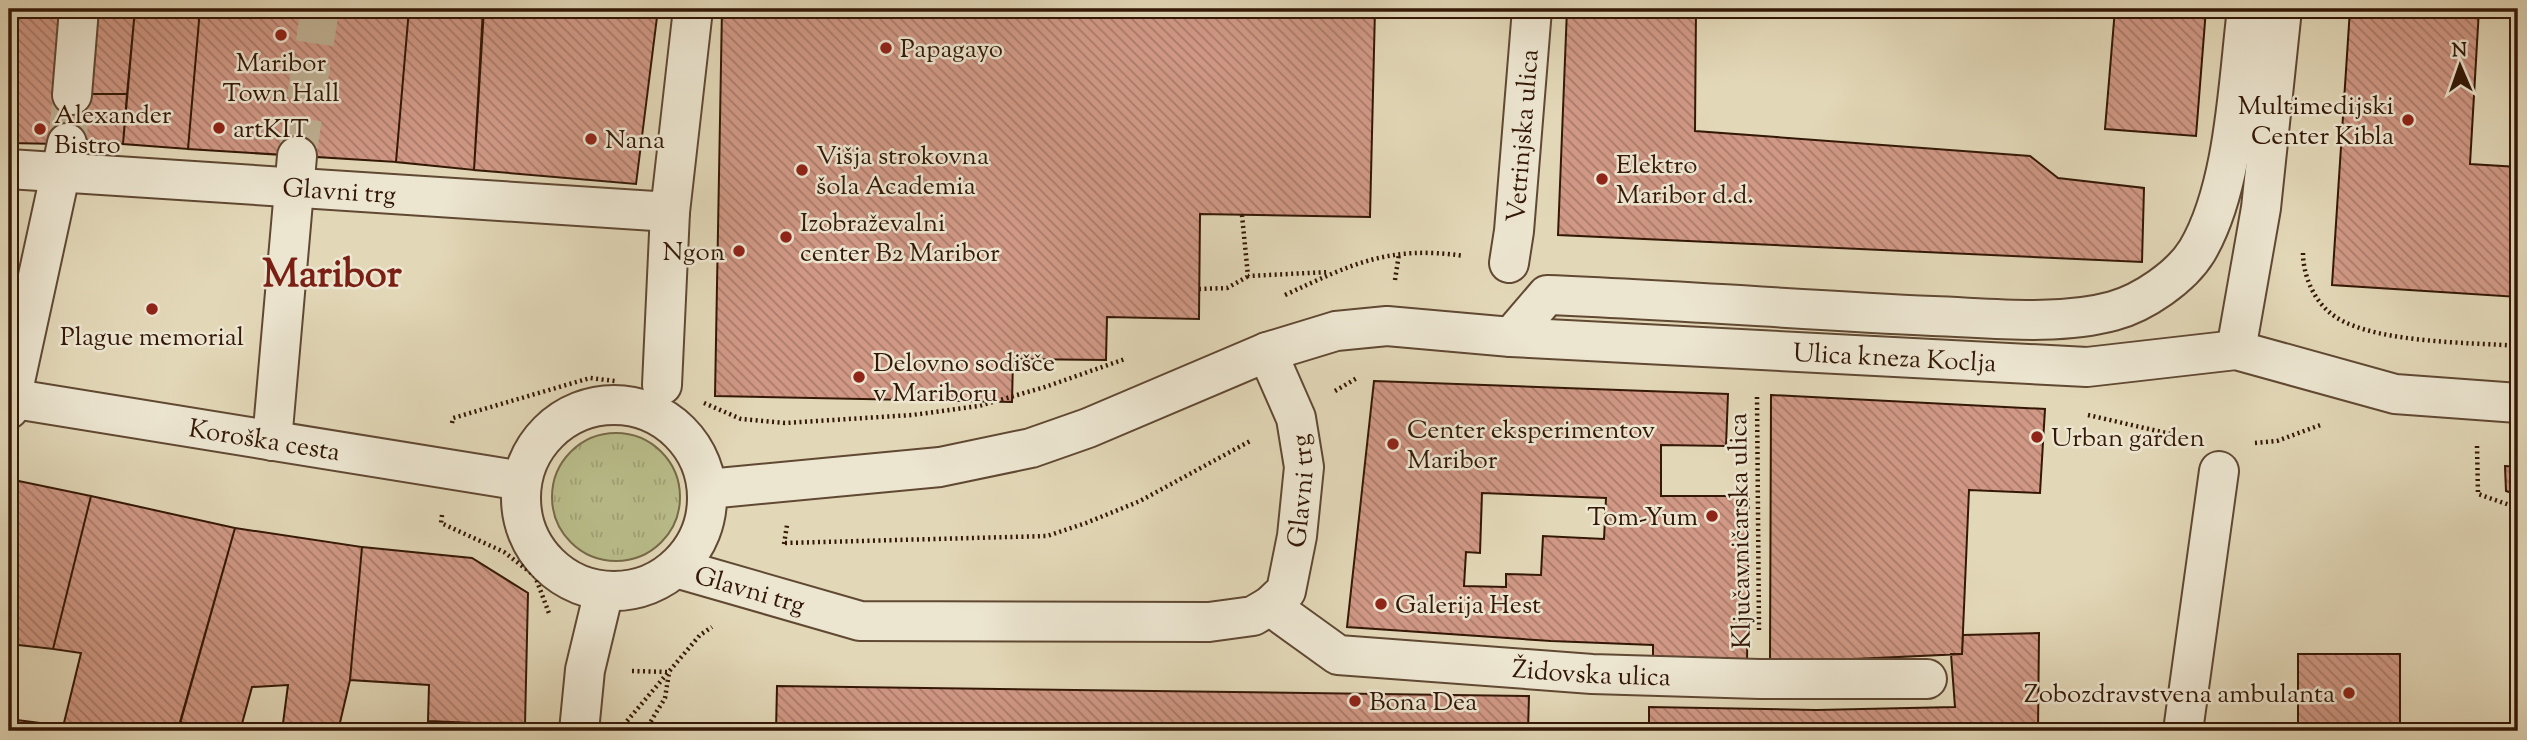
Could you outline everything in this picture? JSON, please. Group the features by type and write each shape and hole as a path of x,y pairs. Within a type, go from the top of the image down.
{"street":[{"path":"72,94 79,9"},
{"path":"662,385 672,199 693,9"},
{"name":"Vetrinjska ulica","path":"1509,263 1532,9"},
{"path":"1511,337 1547,295 1990,318 2068,318 2114,311 2162,288 2196,253 2219,205 2230,145 2247,9"},
{"path":"2236,350 2261,208 2282,9"},
{"path":"9,401 65,158"},
{"name":"Glavni trg","path":"9,169 65,158 672,199"},
{"path":"272,441 296,172"},
{"name":"Ulica kneza Koclja","path":"1267,352 1336,331 1387,326 1511,337 2087,367 2236,350 2395,394 2518,403"},
{"path":"708,489 940,467 1031,448 1088,428 1267,352"},
{"name":"Glavni trg","path":"676,568 860,621 1209,622 1253,616 1270,606 1286,590 1297,536 1304,467 1296,418 1267,352"},
{"name":"Koroška cesta","path":"9,401 522,481"},
{"name":"Glavni trg","path":"618,404 641,408 661,416 679,430 694,447 703,467 708,489 708,511 702,532 691,552 661,580 624,591 604,591 585,586 568,579 552,567 539,554 529,537 520,499 529,460 540,440 556,424 575,413 596,406 618,404"},
{"path":"2183,731 2208,456"},
{"path":"579,731 585,670 604,591"},
{"name":"Židovska ulica","path":"1270,606 1338,655 1592,674 1760,679 1927,679"}],"path":[{"path":"1242,215 1248,276"},
{"path":"2303,252 2303,266 2311,288 2322,304 2328,312 2358,328 2400,337 2518,346"},
{"path":"1199,289 1227,288 1248,276 1333,272"},
{"path":"785,543 1047,536 1140,501 1296,418 1354,379 1365,376"},
{"path":"547,628 550,615 534,576 504,552 441,523 453,418 590,378 662,385 741,419 785,423"},
{"name":"Ključavničarska ulica","path":"1757,397 1760,679"},
{"path":"2082,414 2149,428 2208,456"},
{"path":"2249,444 2277,441 2320,424 2332,426"},
{"path":"2477,440 2478,494 2518,508"},
{"path":"626,721 670,672 665,698 645,731"},
{"path":"652,723 658,731"}],"green space":[{"path":"616,433 640,438 661,452 675,473 680,497 675,521 661,542 640,556 616,561 592,556 571,542 557,521 552,497 557,473 571,452 592,438"}],"building":[{"path":"9,9 72,9 60,144 9,143"},
{"path":"85,9 135,9 127,94 78,94"},
{"path":"135,9 200,9 188,149 123,144"},
{"path":"200,9 409,9 396,162 188,149"},
{"path":"409,9 483,9 474,170 396,162"},
{"path":"484,9 658,9 636,184 474,170"},
{"path":"722,9 1191,15 1191,9 1375,9 1370,217 1200,214 1199,319 1107,317 1106,360 1013,359 1012,402 715,396"},
{"path":"1567,9 1696,9 1695,131 2030,156 2058,178 2144,188 2142,262 1558,235"},
{"path":"2115,9 2206,9 2196,136 2105,129"},
{"path":"2350,9 2479,9 2470,164 2518,167 2518,297 2332,285"},
{"path":"65,94 127,94 123,144 60,144"},
{"path":"1374,381 1728,394 1726,446 1661,445 1661,496 1749,496 1747,664 1653,663 1653,645 1347,627","holes":["1482,493 1606,498 1604,539 1543,536 1541,575 1506,574 1506,587 1464,586 1466,552 1480,553"]},
{"path":"1771,395 2045,409 2040,493 1969,490 1962,654 1770,663"},
{"path":"2505,466 2518,467 2518,495 2506,491"},
{"path":"9,479 91,496 53,649 10,644 16,594 9,593"},
{"path":"91,496 235,528 178,731 62,731 81,653 53,649"},
{"path":"235,528 362,547 350,680 338,731 282,731 288,685 252,687 240,731 214,731 180,722"},
{"path":"362,547 472,558 528,593 525,725 428,721 429,685 350,680"},
{"path":"2039,633 2038,731 1649,731 1649,707 1816,710 1955,707 1951,654 1962,654 1963,635"},
{"name":"Zobozdravstvena ambulanta","path":"2298,654 2400,654 2400,731 2298,731"},
{"path":"777,686 1529,696 1528,731 776,731"},
{"path":"9,719 41,723 40,731 9,731"}],"tunnel":[{"path":"297,156 320,9"},
{"path":"67,143 72,95"}],"place":[{"name":"Maribor Town Hall","path":"281,35"},
{"name":"Papagayo","path":"886,48"},
{"name":"Multimedijski Center Kibla","path":"2408,120"},
{"name":"artKIT","path":"219,128"},
{"name":"Alexander Bistro","path":"40,129"},
{"name":"Nana","path":"591,139"},
{"name":"Višja strokovna šola Academia","path":"802,170"},
{"name":"Elektro Maribor d.d.","path":"1602,179"},
{"name":"Izobraževalni center B2 Maribor","path":"786,237"},
{"name":"Ngon","path":"739,251"},
{"name":"Plague memorial","path":"152,309"},
{"name":"Delovno sodišče v Mariboru","path":"859,377"},
{"name":"Urban garden","path":"2037,437"},
{"name":"Center eksperimentov Maribor","path":"1393,444"},
{"name":"Tom-Yum","path":"1712,516"},
{"name":"Galerija Hest","path":"1381,604"},
{"name":"Zobozdravstvena ambulanta","path":"2349,693"},
{"name":"Bona Dea","path":"1355,701"}],"district":[{"name":"Maribor","path":"332,272"}]}
